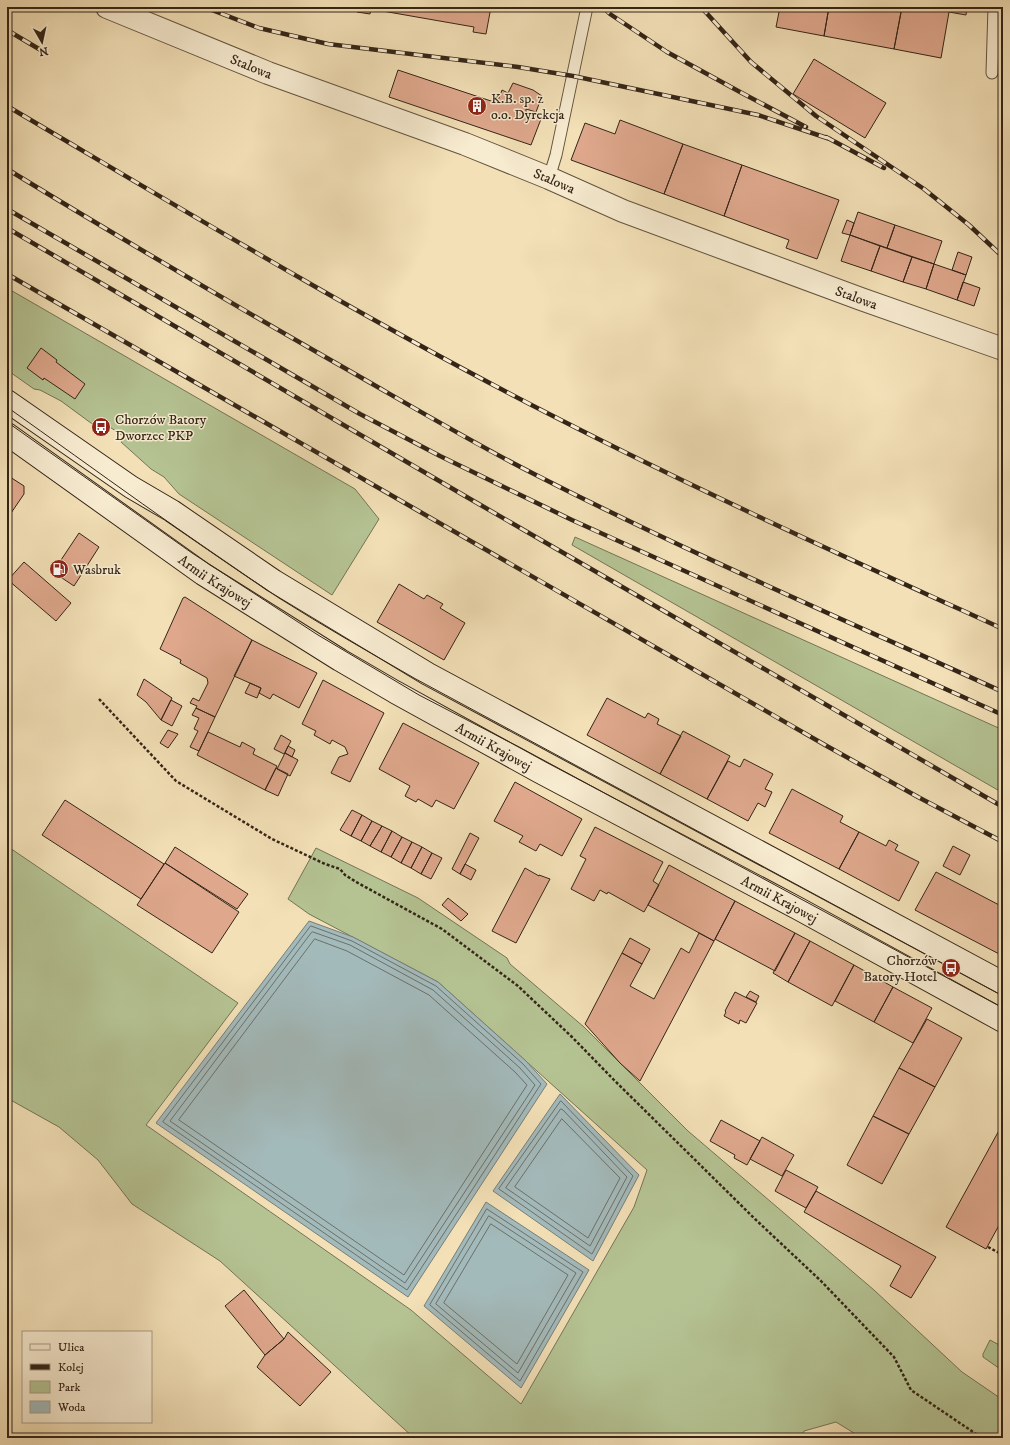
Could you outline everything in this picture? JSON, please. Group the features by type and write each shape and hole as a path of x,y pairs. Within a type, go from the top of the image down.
{"street":[{"name":"Stalowa","path":"107,7 260,71 465,144 549,178 631,214 861,300 1003,349"},
{"path":"7,401 131,487 172,511 274,581 419,668 1003,983"},
{"name":"Armii Krajowej","path":"7,434 187,561 203,574 340,660 540,772 808,914 1003,1021"},
{"path":"187,561 206,534"},
{"path":"340,660 357,631"},
{"path":"405,697 419,668"},
{"path":"516,758 531,728"},
{"path":"540,772 554,741"},
{"path":"567,786 582,756"},
{"path":"600,804 616,774"},
{"path":"640,826 656,795"},
{"path":"722,869 729,835"},
{"path":"722,869 748,845"},
{"path":"808,914 824,886"},
{"path":"883,955 897,926"}],"lane":[{"path":"549,178 556,155 587,7"},
{"path":"992,73 994,7"}],"path":[{"path":"99,699 176,781 272,839 325,864 340,869 345,875 358,883 442,929 518,986 572,1037 755,1219 821,1281 894,1357 911,1390 982,1438"},
{"path":"988,1247 1003,1255"}],"green space":[{"path":"7,288 355,489 379,519 332,595 179,494 164,477 151,469 121,442 125,437 99,420 95,426 61,401 40,390 34,389 7,370"},
{"path":"575,537 1003,730 1003,793 572,545"},
{"path":"7,846 238,1003 146,1125 411,1310 521,1404 634,1207 647,1170 438,982 309,914 288,899 316,848 418,898 507,958 510,964 584,1027 688,1131 874,1290 962,1372 1003,1400 1003,1438 862,1438 836,1422 804,1431 800,1438 414,1438 220,1261 132,1204 98,1160 59,1127 7,1098"},
{"path":"990,1340 1003,1347 1003,1371 983,1357"}],"water":[{"path":"309,921 353,937 438,982 526,1061 547,1084 408,1297 156,1123"},
{"path":"560,1094 639,1175 593,1261 493,1191"},
{"path":"486,1202 589,1270 521,1388 424,1306"}],"building":[{"path":"295,7 319,7 318,11"},
{"path":"358,7 491,7 486,34 473,32 474,27 371,9 370,14 357,12"},
{"path":"780,7 829,7 824,36 776,27"},
{"path":"829,7 902,7 894,49 824,36"},
{"path":"902,7 967,7 966,15 949,12 941,58 894,49"},
{"path":"814,59 886,103 865,138 793,94"},
{"name":"K.B. sp. z o.o. Dyrekcja","path":"398,70 497,103 502,90 508,93 513,83 533,90 542,96 536,112 526,109 527,114 541,119 531,145 389,97"},
{"path":"620,120 683,144 664,194 571,160 585,123 615,134"},
{"path":"683,144 742,165 724,216 664,194"},
{"path":"742,165 839,200 817,259 786,248 789,240 724,216"},
{"path":"858,212 895,225 887,248 850,235"},
{"path":"847,220 854,223 850,235 842,233"},
{"path":"895,225 942,241 934,264 887,248"},
{"path":"850,235 880,246 871,271 841,261"},
{"path":"880,246 912,257 903,282 871,271"},
{"path":"958,252 972,257 966,275 952,270"},
{"path":"912,257 934,264 926,289 903,282"},
{"path":"934,264 966,275 957,300 926,289"},
{"path":"963,282 980,288 974,306 957,300"},
{"path":"41,348 57,360 56,362 85,384 75,399 44,378 43,380 27,368"},
{"path":"7,475 24,486 24,494 7,519"},
{"path":"79,533 99,547 74,586 53,572"},
{"path":"24,562 71,603 56,621 8,580"},
{"path":"399,584 424,599 427,595 443,604 440,608 465,623 444,660 377,622"},
{"path":"185,597 252,640 215,717 196,708 197,706 190,703 193,698 199,701 208,683 207,678 180,663 181,660 160,649 183,598"},
{"path":"252,640 317,673 299,708 273,694 270,699 259,693 261,688 234,676"},
{"path":"144,679 172,698 161,720 146,702 137,695"},
{"path":"323,680 384,713 350,782 331,773 339,757 348,754 345,747 332,740 330,744 314,735 316,731 302,724"},
{"path":"250,683 261,688 257,698 245,693"},
{"path":"607,698 645,718 648,713 659,719 657,724 681,736 660,774 587,735"},
{"path":"171,700 182,706 172,726 161,720"},
{"path":"196,708 215,717 199,751 190,747 198,731 194,729 199,718 192,715"},
{"path":"403,723 479,763 454,809 436,800 432,807 418,799 416,802 405,796 410,786 379,769"},
{"path":"168,730 178,734 168,748 160,743"},
{"path":"683,731 730,756 707,799 660,774"},
{"path":"208,732 240,747 242,742 255,749 253,754 277,766 265,790 197,755"},
{"path":"281,735 291,741 284,754 274,749"},
{"path":"288,746 295,750 292,757 285,753"},
{"path":"285,753 298,760 290,776 277,769"},
{"path":"744,759 773,774 765,789 772,792 765,807 758,803 748,821 707,799 728,761 740,767"},
{"path":"276,768 288,774 278,796 265,790"},
{"path":"515,782 582,819 562,856 540,844 536,851 519,842 523,836 494,821"},
{"path":"792,789 843,816 840,822 859,832 839,869 769,833"},
{"path":"65,800 164,864 141,899 42,835"},
{"path":"352,810 362,815 351,836 340,830"},
{"path":"362,815 372,821 361,841 351,836"},
{"path":"372,821 382,826 370,846 361,841"},
{"path":"382,826 392,831 381,852 370,846"},
{"path":"595,827 663,862 653,881 659,885 644,912 608,892 607,894 600,890 594,901 571,889 586,859 580,856"},
{"path":"392,831 402,837 391,857 381,852"},
{"path":"859,832 886,846 889,840 898,845 895,850 919,862 899,901 839,869"},
{"path":"470,833 479,838 460,874 452,869"},
{"path":"402,837 412,842 401,863 391,857"},
{"path":"412,842 422,847 411,868 401,863"},
{"path":"953,846 970,855 960,875 943,866"},
{"path":"175,847 248,894 237,909 165,863"},
{"path":"422,847 432,853 421,874 411,868"},
{"path":"432,853 442,858 431,879 421,874"},
{"path":"165,863 239,912 212,953 137,905"},
{"path":"465,864 476,870 471,880 460,874"},
{"path":"669,865 735,901 714,941 648,905"},
{"path":"525,868 539,876 550,879 516,943 492,931"},
{"path":"936,872 1003,907 1003,956 915,910"},
{"path":"448,898 468,914 461,921 442,905"},
{"path":"735,901 795,933 775,971 715,939"},
{"path":"699,933 714,941 640,1081 620,1063 585,1024 622,953 642,964 630,986 654,999 681,948 689,953"},
{"path":"795,933 810,941 788,982 773,973"},
{"path":"630,938 650,949 642,964 622,953"},
{"path":"810,941 854,965 832,1006 788,982"},
{"path":"854,965 893,987 874,1022 835,1001"},
{"path":"893,987 932,1008 913,1043 874,1022"},
{"path":"750,991 759,996 756,1002 746,997"},
{"path":"735,992 757,1003 746,1023 740,1020 739,1024 724,1016"},
{"path":"927,1019 962,1038 935,1087 899,1068"},
{"path":"899,1068 935,1087 909,1134 873,1116"},
{"path":"873,1116 909,1134 882,1184 847,1165"},
{"path":"721,1120 760,1141 747,1165 734,1158 735,1155 710,1141"},
{"path":"1002,1125 1003,1218 986,1249 946,1227"},
{"path":"762,1137 794,1155 782,1176 750,1159"},
{"path":"786,1170 818,1187 806,1208 775,1191"},
{"path":"816,1191 936,1257 911,1298 890,1286 901,1266 804,1212"},
{"path":"244,1290 284,1339 265,1355 225,1306"},
{"path":"288,1332 331,1372 300,1406 257,1367 265,1355 284,1339"}],"tram line":[{"path":"7,407 210,551 279,598 329,629 414,678 1003,996"},
{"path":"7,422 192,553 318,635 419,695 521,748 1003,1008"}],"railway":[{"path":"204,7 259,28 328,44 518,67 573,76 758,115 830,139"},
{"path":"603,7 610,14 667,52 806,127"},
{"path":"701,7 751,62 816,116 924,189 969,225 1003,257"},
{"path":"7,30 44,52"},
{"path":"7,106 210,226 346,304 484,380 553,416 721,499 1003,629"},
{"path":"826,137 884,168"},
{"path":"7,169 252,315 510,462 652,532 1003,692"},
{"path":"7,209 360,414 440,456 572,520 1003,715"},
{"path":"7,228 465,496 1003,807"},
{"path":"7,274 825,745 1003,842"}],"place":[{"name":"K.B. sp. z o.o. Dyrekcja","path":"477,106"},
{"name":"Chorzów Batory Dworzec PKP","path":"101,427"},
{"name":"Wasbruk","path":"59,569"},
{"name":"Chorzów Batory Hotel","path":"951,968"}]}
